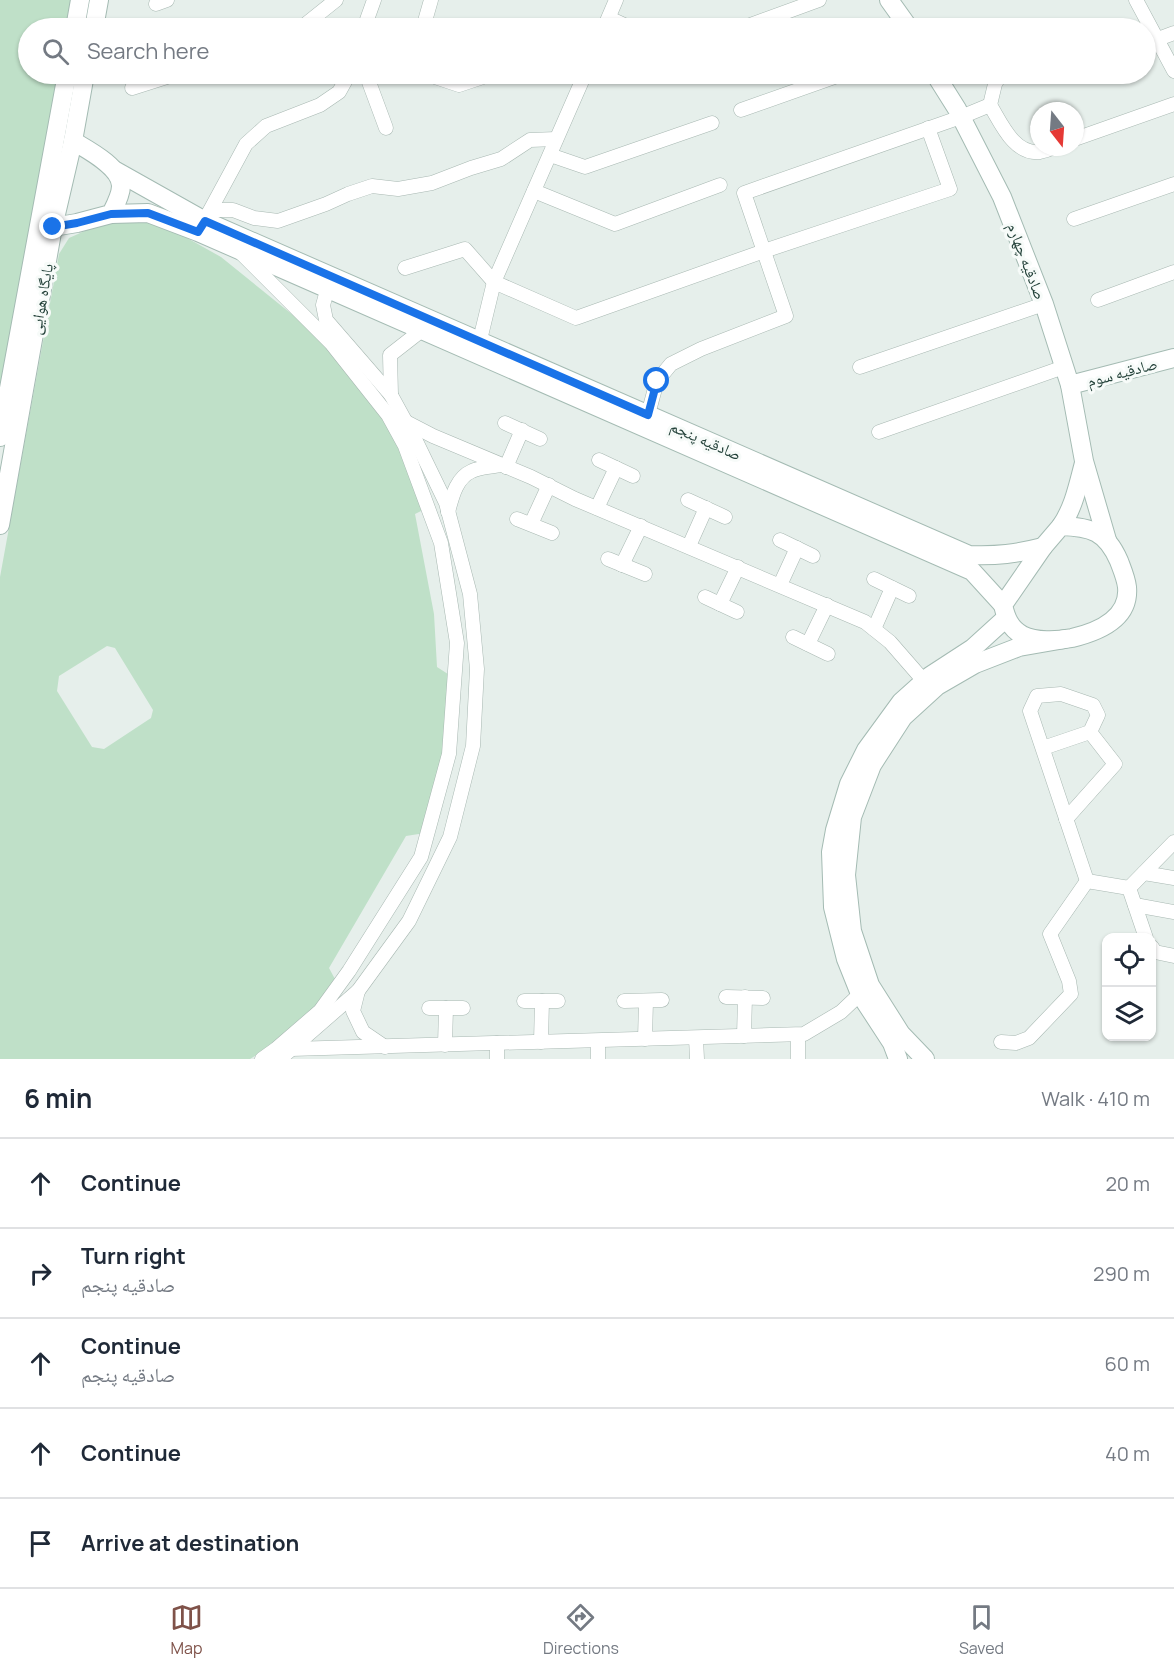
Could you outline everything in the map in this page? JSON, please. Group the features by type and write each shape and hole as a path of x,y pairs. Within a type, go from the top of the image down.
{"street":[{"path":"77,18 80,0"},
{"path":"96,18 99,0"},
{"path":"314,18 336,0"},
{"path":"368,18 374,0"},
{"path":"426,18 431,0"},
{"path":"608,18 616,0"},
{"path":"770,18 819,0"},
{"path":"889,0 902,18"},
{"path":"1136,0 1146,18"},
{"path":"1158,39 1174,33"},
{"path":"1156,35 1174,71"},
{"name":"پایگاه هوایی","path":"0,525 5,441 65,84"},
{"name":"پایگاه هوایی","path":"5,441 84,84"},
{"path":"132,88 145,84"},
{"path":"205,221 246,144 266,126 320,105 339,92 343,84"},
{"path":"370,84 386,128"},
{"path":"478,347 494,282 581,84"},
{"path":"741,110 815,84"},
{"name":"صادقیه چهارم","path":"942,84 1002,197 1044,304 1070,385 1084,461 1107,540"},
{"path":"995,84 990,105 1015,143 1030,150"},
{"path":"1084,136 1174,104"},
{"path":"646,421 657,381 671,364 701,349 786,316 744,193 990,105"},
{"path":"550,155 585,167 712,123"},
{"path":"405,268 465,249 494,282 576,318 764,251 950,189 928,128"},
{"path":"205,221 233,210 254,218 278,221 372,186 399,189 432,183 501,159 530,140 556,139"},
{"name":"صادقیه پنجم","path":"73,141 116,171 205,221 422,330 478,347"},
{"path":"111,214 121,186 116,171"},
{"path":"1074,219 1174,184"},
{"path":"534,191 615,224 720,185"},
{"name":"صادقیه پنجم","path":"53,227 111,214 148,213 205,221 237,248 329,282 966,561 1043,548"},
{"path":"237,248 331,343 388,415 405,446 441,543 457,643 449,754 421,857 353,966 320,1011 262,1059"},
{"path":"1098,300 1174,272"},
{"path":"280,1059 358,991 409,921 450,837 473,746 477,669 470,594 446,503 391,395 326,320 323,305 329,282"},
{"path":"860,367 1044,304"},
{"path":"391,395 390,355 422,330"},
{"name":"صادقیه سوم","path":"1070,385 1174,358"},
{"path":"879,432 1064,367"},
{"path":"406,422 597,508 865,622 890,642 924,681"},
{"path":"505,423 540,439"},
{"path":"503,466 522,430"},
{"path":"599,460 633,476"},
{"path":"925,1059 897,1045 860,994 846,959 833,907 831,852 852,817 872,765 903,717 971,658 1004,611 1043,548 1069,514 1084,461"},
{"path":"448,512 459,482 471,471 503,466"},
{"path":"597,508 616,468"},
{"path":"531,524 549,485"},
{"path":"688,500 725,517"},
{"path":"689,546 706,508"},
{"path":"517,519 552,533"},
{"path":"622,565 641,526"},
{"path":"897,1045 870,985 852,931 842,832 849,784 866,750 901,702 924,681 971,658 1085,635 1102,629 1119,615 1125,602 1127,588 1121,567 1107,540 1095,531 1082,527 1061,526"},
{"path":"780,540 813,556"},
{"path":"780,585 797,548"},
{"path":"608,559 645,574"},
{"name":"صادقیه پنجم","path":"966,561 1004,611"},
{"path":"720,604 738,567"},
{"path":"874,579 909,596"},
{"path":"874,629 892,588"},
{"path":"705,597 737,612"},
{"path":"808,644 827,605"},
{"path":"1004,611 1012,627 1023,635 1043,640 1065,639"},
{"path":"793,637 828,654"},
{"path":"1043,748 1090,732 1098,715 1093,705 1061,694 1037,696 1030,711 1087,881"},
{"path":"1066,819 1115,765 1090,732"},
{"path":"449,754 470,759"},
{"path":"1129,888 1174,842"},
{"path":"1144,873 1174,878"},
{"path":"1087,881 1129,888"},
{"path":"1002,1042 1016,1043 1029,1038 1071,994 1069,981 1050,934 1087,881"},
{"path":"1129,888 1144,933"},
{"path":"1135,905 1174,912"},
{"path":"1156,952 1174,956"},
{"path":"353,966 368,978"},
{"path":"358,991 353,1011 363,1032 391,1051"},
{"path":"291,1049 391,1051 445,1045 798,1035 804,1034 841,1012 860,994"},
{"path":"726,997 763,998"},
{"path":"744,1036 745,997"},
{"path":"645,1039 646,1000"},
{"path":"624,1001 662,1000"},
{"path":"524,1001 558,1001"},
{"path":"541,1042 542,1001"},
{"path":"429,1008 463,1008"},
{"path":"445,1045 446,1008"},
{"path":"798,1035 798,1059"},
{"path":"696,1038 697,1059"},
{"path":"598,1041 598,1059"},
{"path":"497,1043 497,1059"}],"green space":[{"path":"0,0 74,0 71,18 18,18 18,84 59,84 0,406"},
{"path":"122,217 150,220 180,234 221,257 304,324 336,357 386,416 425,509 415,514 434,614 437,667 451,676 451,712 425,833 406,836 329,968 336,981 313,1012 274,1044 250,1059 0,1059 0,577 59,254 69,238","holes":["107,646 115,648 153,710 151,718 104,749 92,747 57,691 59,676"]}],"route":[{"path":"53,227 111,214 148,213 198,232 205,221 648,415 657,381"}]}
